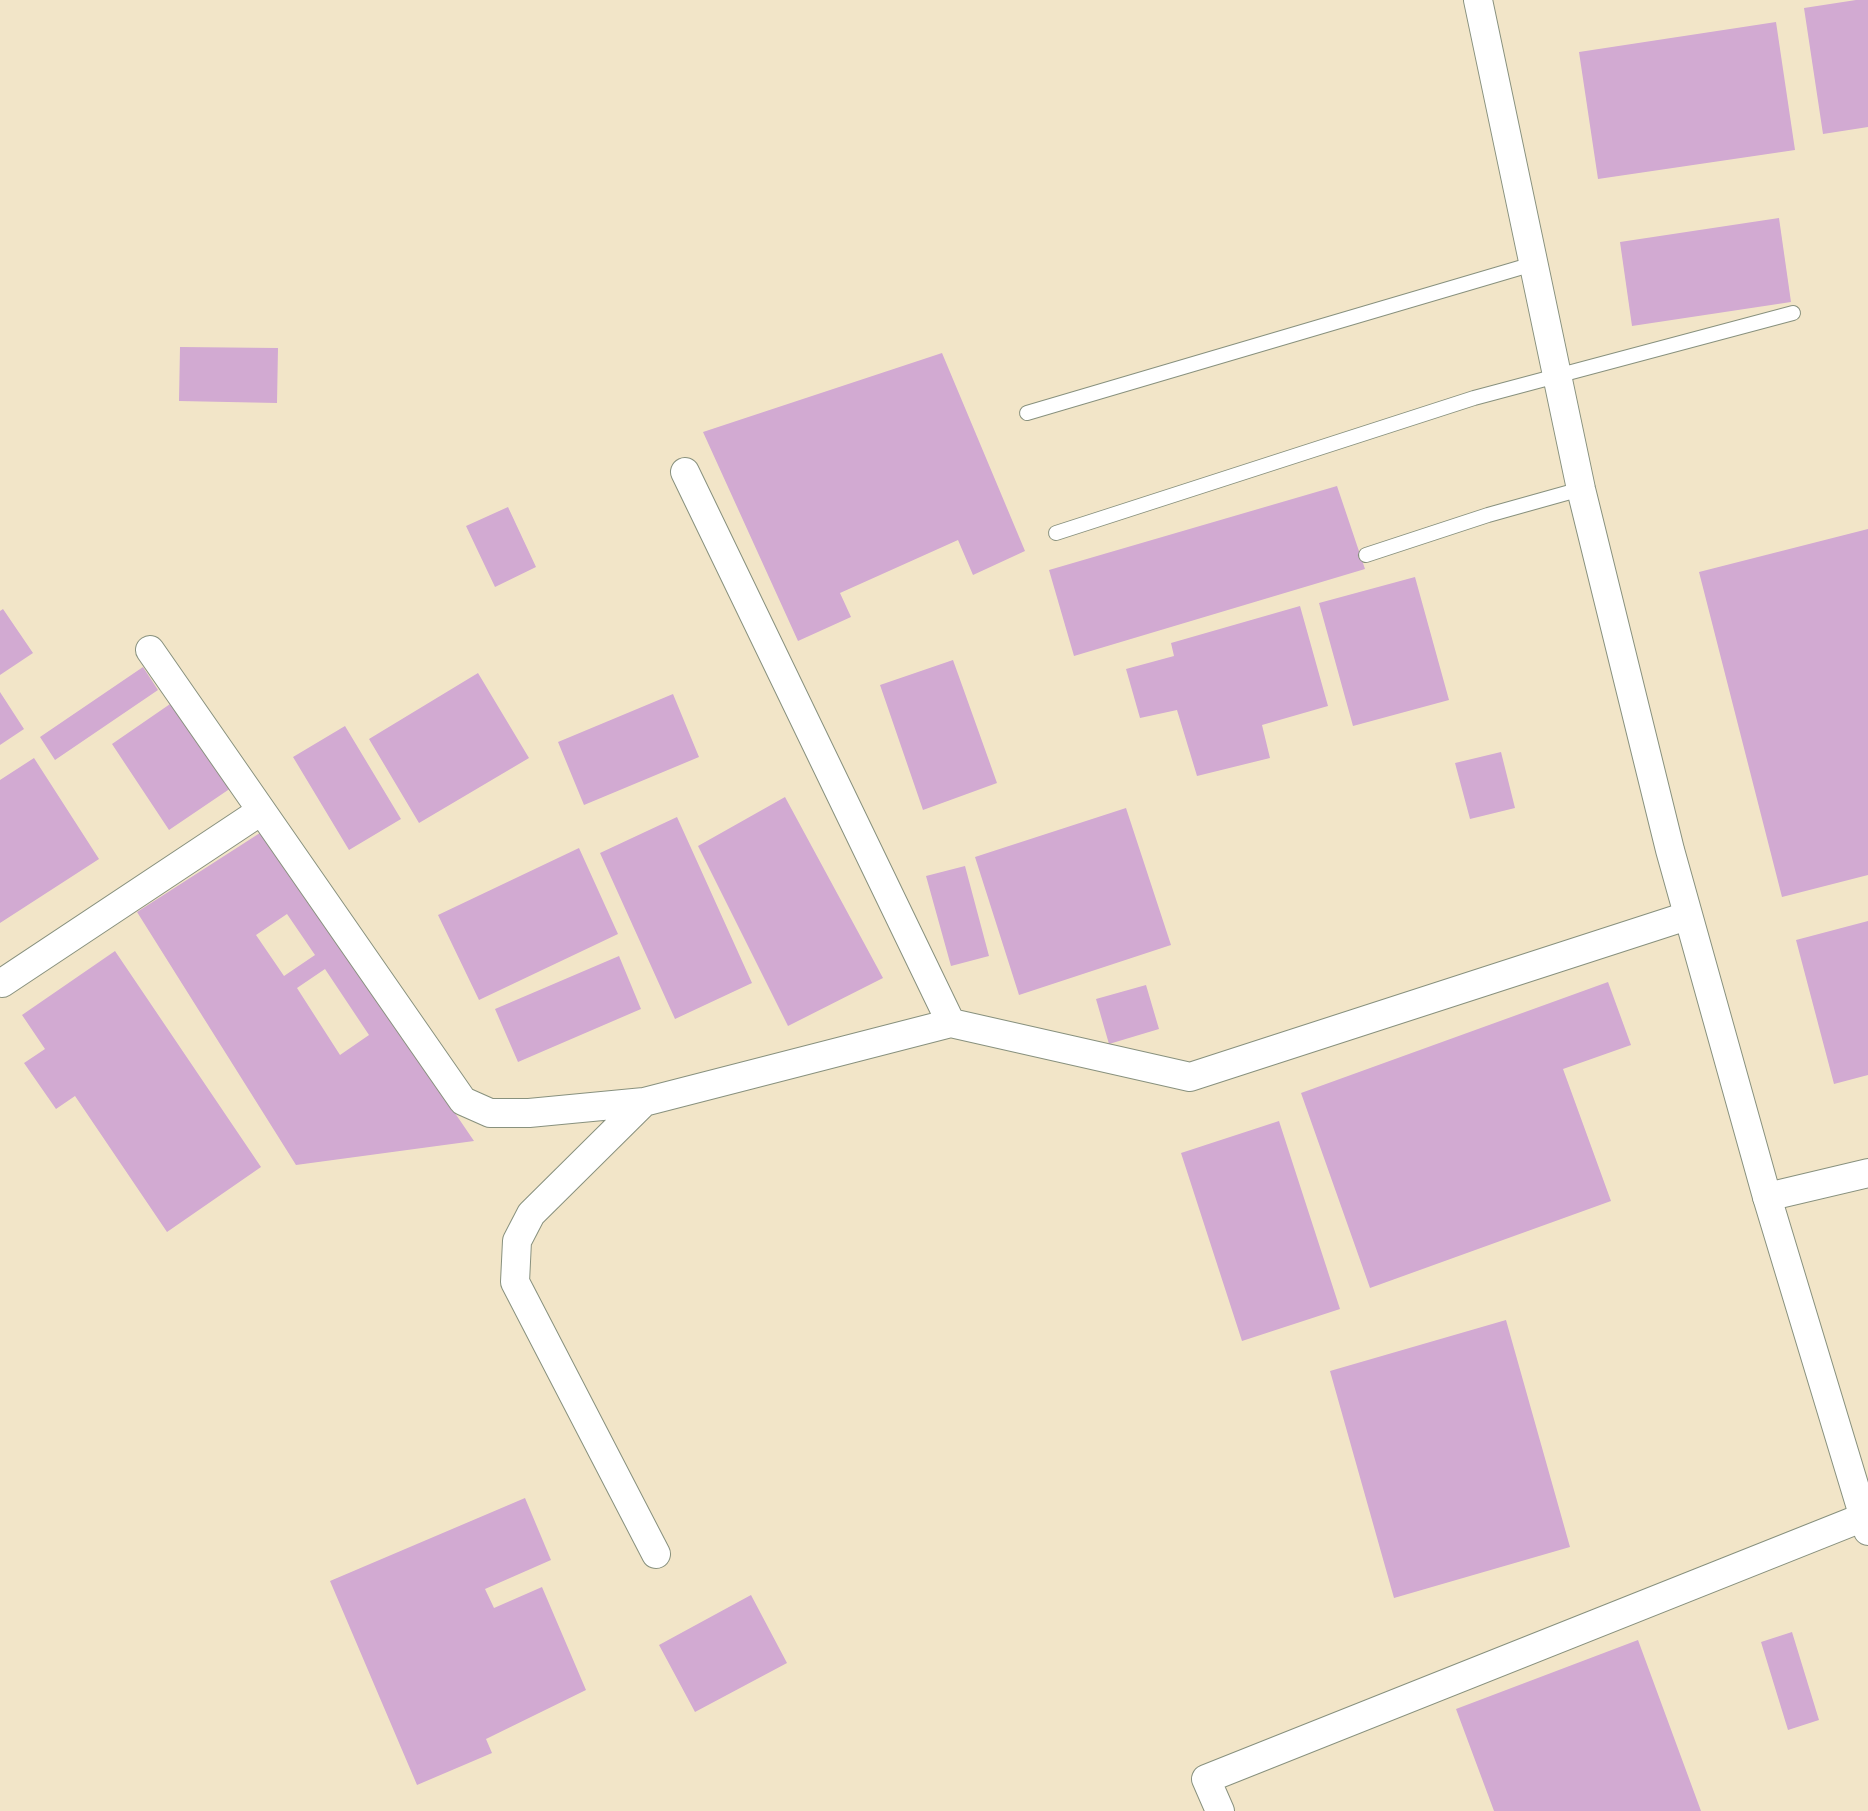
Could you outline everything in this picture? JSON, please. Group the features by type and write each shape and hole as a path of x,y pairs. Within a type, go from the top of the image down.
{"street":[{"path":"1220,1811 1206,1779 1866,1524 1767,1197 1687,916 1581,489 1478,0"},
{"path":"685,472 951,1024"},
{"path":"150,650 463,1101 490,1113 530,1113 644,1102 951,1024 1190,1077 1687,916"},
{"path":"2,983 261,811"},
{"path":"644,1102 531,1214 517,1241 515,1282 656,1554"},
{"path":"1767,1197 1868,1173"}],"lane":[{"path":"1027,413 1534,264"},
{"path":"1056,533 1474,398 1793,313"},
{"path":"1366,554 1581,489"}],"building":[{"path":"1868,0 1868,127 1823,134 1804,8"},
{"path":"1776,22 1795,150 1598,179 1579,52"},
{"path":"1779,218 1791,302 1632,326 1620,242"},
{"path":"180,347 278,348 277,403 179,401"},
{"path":"942,353 1025,551 973,575 958,540 840,593 851,617 798,641 703,432"},
{"path":"1337,486 1365,569 1074,656 1049,570"},
{"path":"508,507 536,567 495,587 466,526"},
{"path":"1868,529 1868,875 1782,897 1699,572"},
{"path":"1415,577 1449,700 1353,726 1319,603"},
{"path":"1300,606 1328,706 1262,725 1270,758 1197,776 1177,710 1140,718 1126,669 1174,656 1171,643"},
{"path":"3,609 33,653 0,675 0,611"},
{"path":"953,660 997,783 923,810 880,685"},
{"path":"143,667 158,690 55,760 40,737"},
{"path":"478,673 529,758 419,823 369,739"},
{"path":"0,692 24,729 0,745"},
{"path":"673,694 699,757 584,805 558,742"},
{"path":"173,702 231,788 169,830 112,744"},
{"path":"345,726 401,819 349,850 293,757"},
{"path":"1501,752 1515,808 1470,819 1455,763"},
{"path":"34,758 99,859 0,923 0,780"},
{"path":"785,797 883,978 788,1026 698,846"},
{"path":"1126,808 1171,945 1019,995 975,857"},
{"path":"677,817 752,983 675,1019 600,853"},
{"path":"263,831 474,1141 296,1165 137,912","holes":["287,914 315,955 284,976 256,935","325,969 369,1035 340,1055 297,988"]},
{"path":"579,848 618,934 479,1000 438,915"},
{"path":"965,866 989,956 951,966 926,876"},
{"path":"1868,921 1868,1075 1834,1084 1796,940"},
{"path":"115,951 261,1167 167,1232 75,1096 56,1109 24,1063 45,1049 22,1015"},
{"path":"619,956 641,1009 518,1062 495,1009"},
{"path":"1608,982 1631,1045 1563,1069 1611,1201 1370,1288 1301,1093"},
{"path":"1146,985 1159,1029 1109,1044 1096,999"},
{"path":"1279,1121 1340,1309 1242,1341 1181,1153"},
{"path":"1506,1320 1570,1547 1394,1598 1330,1371"},
{"path":"525,1498 551,1560 485,1589 494,1608 542,1587 586,1690 486,1739 492,1753 417,1785 330,1581"},
{"path":"751,1595 787,1663 695,1712 659,1645"},
{"path":"1792,1632 1819,1720 1788,1730 1761,1642"},
{"path":"1638,1640 1701,1811 1494,1811 1456,1709"}]}
